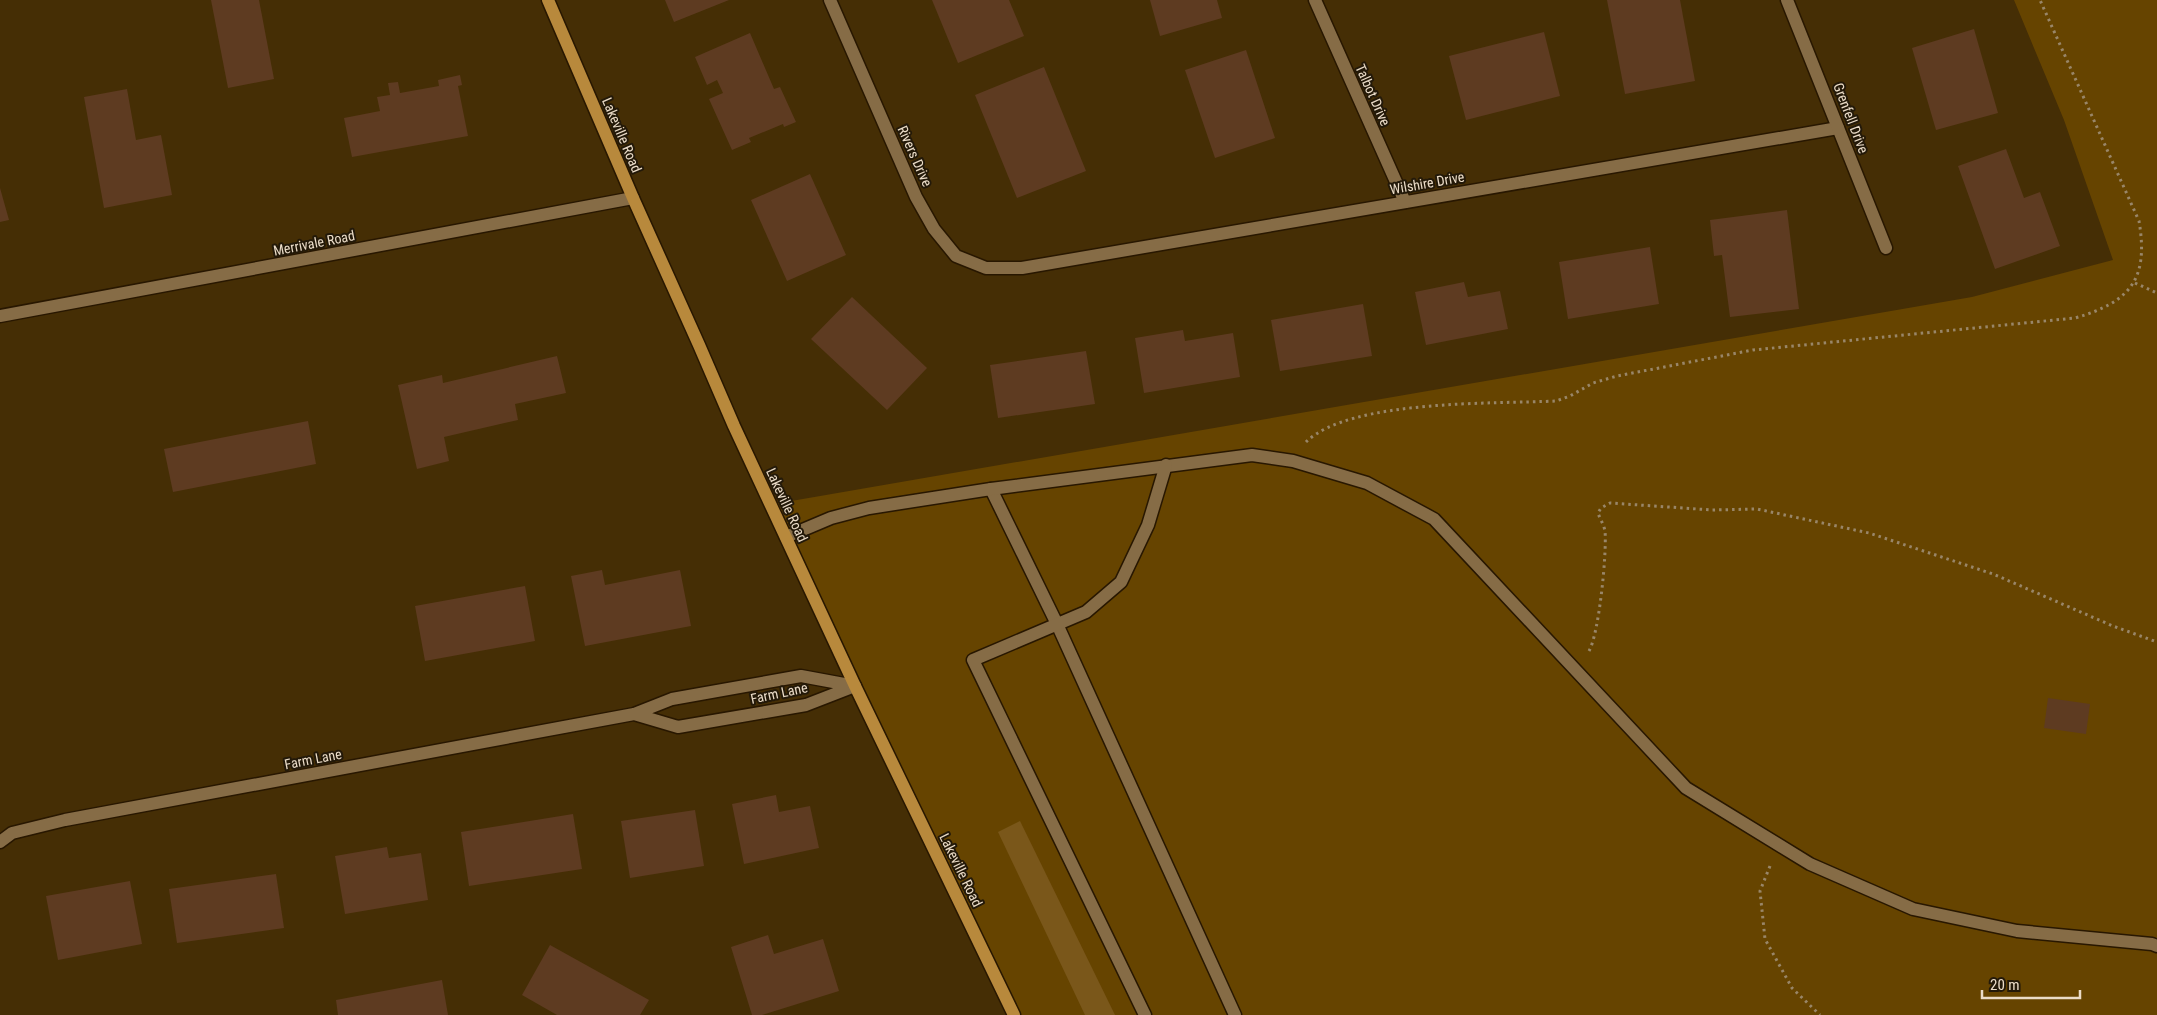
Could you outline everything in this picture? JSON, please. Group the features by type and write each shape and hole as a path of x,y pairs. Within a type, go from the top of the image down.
{"main road":[{"name":"Lakeville Road","path":"548,0 734,426 855,686 1014,1015"}],"street":[{"name":"Rivers Drive","path":"830,0 916,197 934,229 956,256 986,268 1022,268"},
{"name":"Talbot Drive","path":"1315,0 1405,202"},
{"name":"Grenfell Drive","path":"1787,0 1886,248"},
{"name":"Wilshire Drive","path":"1022,268 1838,128"},
{"name":"Merrivale Road","path":"0,316 633,198"},
{"path":"786,537 824,520 850,512 991,489 1252,454 1293,460 1367,483 1434,519 1686,788 1810,864 1913,909 2018,931 2157,946"},
{"path":"1145,1015 973,660 1086,612 1120,582 1148,525 1166,465"},
{"path":"991,489 1057,624 1235,1015"},
{"name":"Farm Lane","path":"0,842 12,833 65,820 634,714 672,699 801,676 855,686"},
{"name":"Farm Lane","path":"634,714 678,727 806,705 855,686"}],"path":[{"path":"1293,460 1301,447 1310,438 1321,431 1359,417 1432,405 1556,401 1570,396 1593,383 1617,376 1753,350 2075,318 2093,313 2118,301 2135,283 2142,256 2139,221 2040,0"},
{"path":"2135,283 2157,294"},
{"path":"1576,671 1590,648 1605,567 1605,530 1598,513 1601,508 1610,503 1712,510 1757,509 1869,534 1993,574 2113,626 2157,642"},
{"path":"1778,844 1760,891 1765,939 1792,988 1820,1015"}],"shaded area":[{"path":"2014,0 2157,0 2157,1015 1019,1015 774,504 1972,297 2113,260 2064,120"},
{"path":"1020,821 1115,1015 1085,1015 998,832"}],"building":[{"path":"211,0 259,0 274,79 228,88"},
{"path":"665,0 729,0 674,22"},
{"path":"932,0 1009,0 1024,36 958,63"},
{"path":"1150,0 1217,0 1222,18 1160,36"},
{"path":"1607,0 1680,0 1695,81 1625,94"},
{"path":"1974,29 1998,113 1936,130 1912,48"},
{"path":"1544,32 1560,96 1466,120 1449,56"},
{"path":"750,33 774,89 780,87 796,122 784,127 783,124 749,138 751,142 732,150 709,99 723,93 717,80 707,85 695,57"},
{"path":"1246,50 1275,138 1215,158 1185,70"},
{"path":"1044,67 1086,171 1017,198 975,95"},
{"path":"460,75 462,85 458,86 468,136 352,157 344,118 380,111 377,97 390,95 388,83 398,82 400,93 439,86 438,80"},
{"path":"127,89 136,140 161,135 172,195 104,208 84,97"},
{"path":"2006,149 2024,198 2040,192 2060,246 1995,269 1958,166"},
{"path":"810,174 846,255 787,281 751,200"},
{"path":"0,188 9,220 0,222"},
{"path":"1787,210 1799,309 1730,317 1722,255 1714,256 1710,220"},
{"path":"1650,247 1659,304 1568,319 1559,262"},
{"path":"1464,282 1468,297 1500,291 1508,329 1426,345 1415,292"},
{"path":"852,297 927,368 887,410 811,339"},
{"path":"1363,304 1372,356 1280,371 1271,320"},
{"path":"1183,330 1185,341 1233,333 1240,377 1144,393 1135,338"},
{"path":"1086,351 1095,404 998,418 990,365"},
{"path":"557,356 566,393 515,404 518,420 444,437 449,461 417,469 398,385 442,375 443,383"},
{"path":"308,421 316,464 173,492 164,449"},
{"path":"602,570 605,585 680,570 691,626 585,646 571,576"},
{"path":"525,586 535,641 425,661 415,606"},
{"path":"2048,698 2090,704 2086,734 2044,728"},
{"path":"776,795 779,812 810,806 819,848 744,864 732,804"},
{"path":"695,810 704,866 630,878 621,821"},
{"path":"573,814 582,869 469,886 461,832"},
{"path":"387,847 389,858 421,853 428,900 345,914 335,856"},
{"path":"276,874 284,928 177,943 169,889"},
{"path":"130,881 142,944 58,960 46,896"},
{"path":"768,935 774,954 823,939 839,991 762,1015 752,1015 731,947"},
{"path":"550,945 649,1000 640,1015 557,1015 522,995"},
{"path":"442,980 448,1015 338,1015 336,1000"}]}
